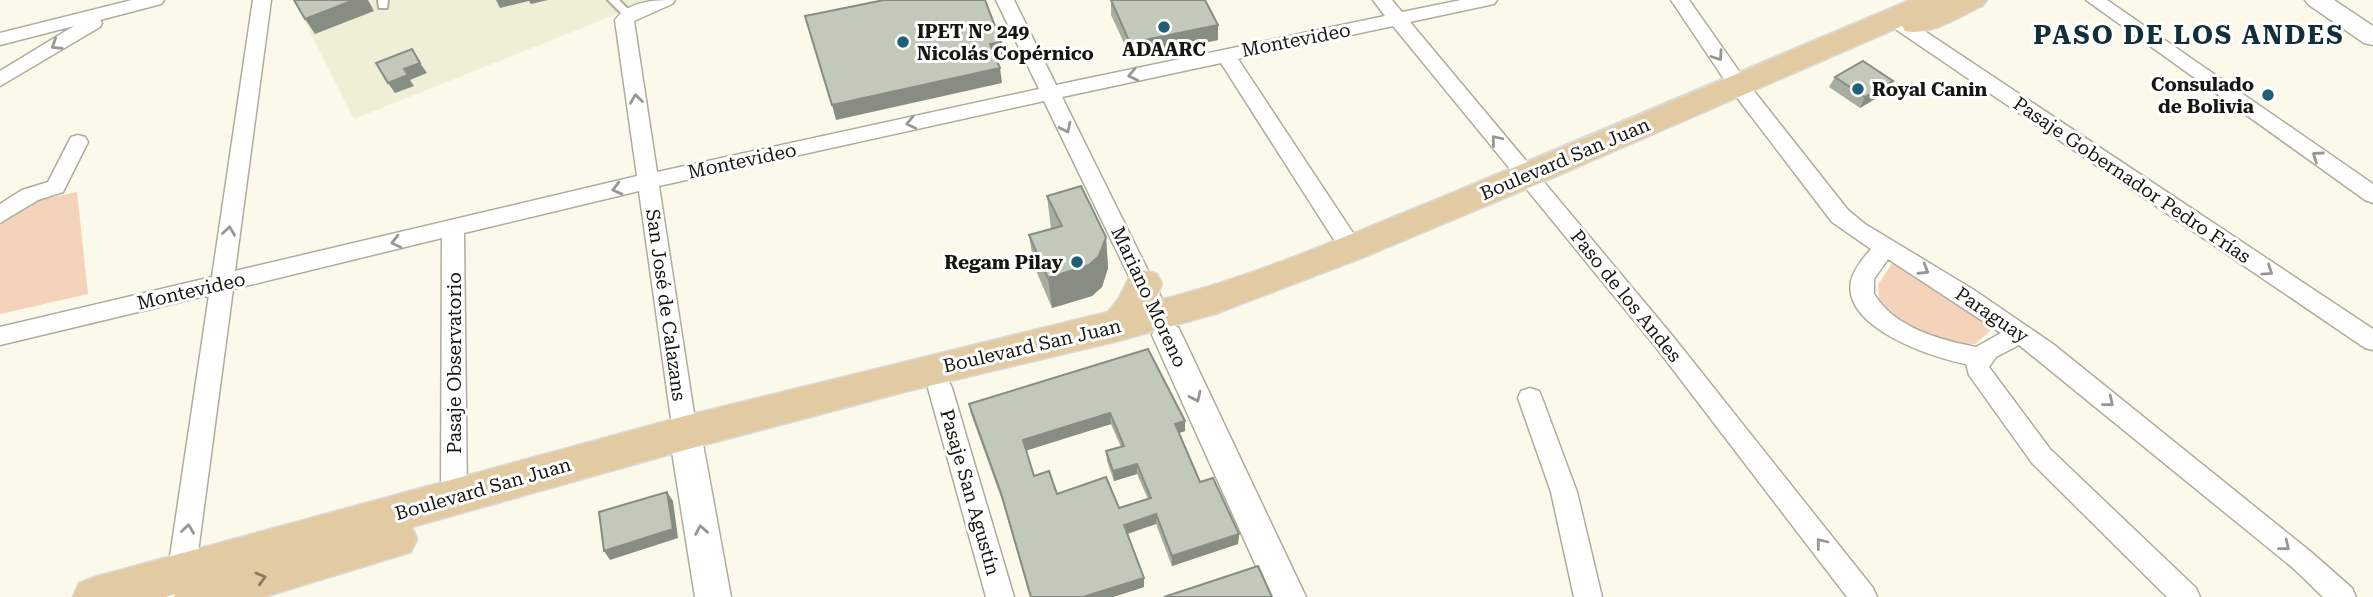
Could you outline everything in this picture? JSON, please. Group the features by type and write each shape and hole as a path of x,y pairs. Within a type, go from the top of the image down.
{"main road":[{"name":"Boulevard San Juan","path":"1899,23 1936,0"},
{"name":"Boulevard San Juan","path":"95,597 185,589 686,444 904,376 1118,327 1156,312 1213,321 1899,23 1972,0"},
{"name":"Boulevard San Juan","path":"185,589 454,498 940,388 1156,312 1202,304 1533,184"}],"street":[{"path":"0,39 118,5 155,0"},
{"path":"185,589 222,284 261,0"},
{"path":"621,7 666,0"},
{"name":"Mariano Moreno","path":"1005,0 1156,312 1288,597"},
{"name":"Paso de los Andes","path":"1382,0 1663,340 1863,597"},
{"name":"Montevideo","path":"0,336 648,181 1488,0"},
{"name":"Paraguay","path":"1680,0 1743,92 1840,216 1857,230 1966,296 2021,334 2281,542 2342,597"},
{"path":"2095,0 2373,195"},
{"path":"2317,0 2373,37"},
{"path":"0,80 118,5"},
{"name":"San José de Calazans","path":"621,7 686,444 713,597"},
{"name":"Pasaje Gobernador Pedro Frías","path":"1899,23 2373,341"},
{"path":"1226,55 1351,248"},
{"path":"0,215 30,195 56,187 78,142"},
{"name":"Pasaje Observatorio","path":"453,229 454,498"},
{"path":"1885,247 1862,282 1862,289 1869,306 1890,324 1912,338 1937,348 1979,357 2021,334"},
{"path":"1979,357 1977,368 2042,456 2186,597"},
{"name":"Pasaje San Agustín","path":"940,388 1000,597"},
{"path":"1530,398 1564,492 1588,597"}],"shaded area":[{"path":"294,0 652,0 354,119"},
{"path":"77,192 88,294 0,314 0,221 25,203"},
{"path":"1894,260 1996,326 1975,344 1935,337 1911,326 1879,300 1878,285"}],"building":[{"path":"294,0 354,0 305,19"},
{"name":"IPET N° 249 Nicolás Copérnico","path":"884,0 985,0 1001,42 990,44 1000,68 832,105 805,16"},
{"name":"ADAARC","path":"1111,0 1205,0 1218,25 1130,43"},
{"path":"412,49 420,63 404,69 408,75 388,83 376,63"},
{"path":"1863,61 1893,81 1865,97 1835,77"},
{"path":"1081,186 1106,237 1099,256 1089,265 1048,278 1029,235 1062,226 1047,196"},
{"path":"1148,349 1185,421 1175,424 1200,482 1213,478 1239,534 1172,556 1156,514 1124,525 1144,578 1083,597 1031,597 1001,493 969,404","holes":["1110,413 1124,446 1106,451 1113,471 1137,464 1151,498 1119,508 1106,477 1057,494 1049,471 1034,476 1023,440"]},
{"path":"667,492 673,529 604,551 599,512"},
{"path":"1258,566 1272,597 1164,597"}],"place":[{"name":"ADAARC","path":"1164,27"},
{"name":"IPET N° 249 Nicolás Copérnico","path":"903,42"},
{"name":"Royal Canin","path":"1858,89"},
{"name":"Consulado de Bolivia","path":"2268,95"},
{"name":"Regam Pilay","path":"1077,262"}],"district":[{"name":"PASO DE LOS ANDES","path":"2189,35"}]}
